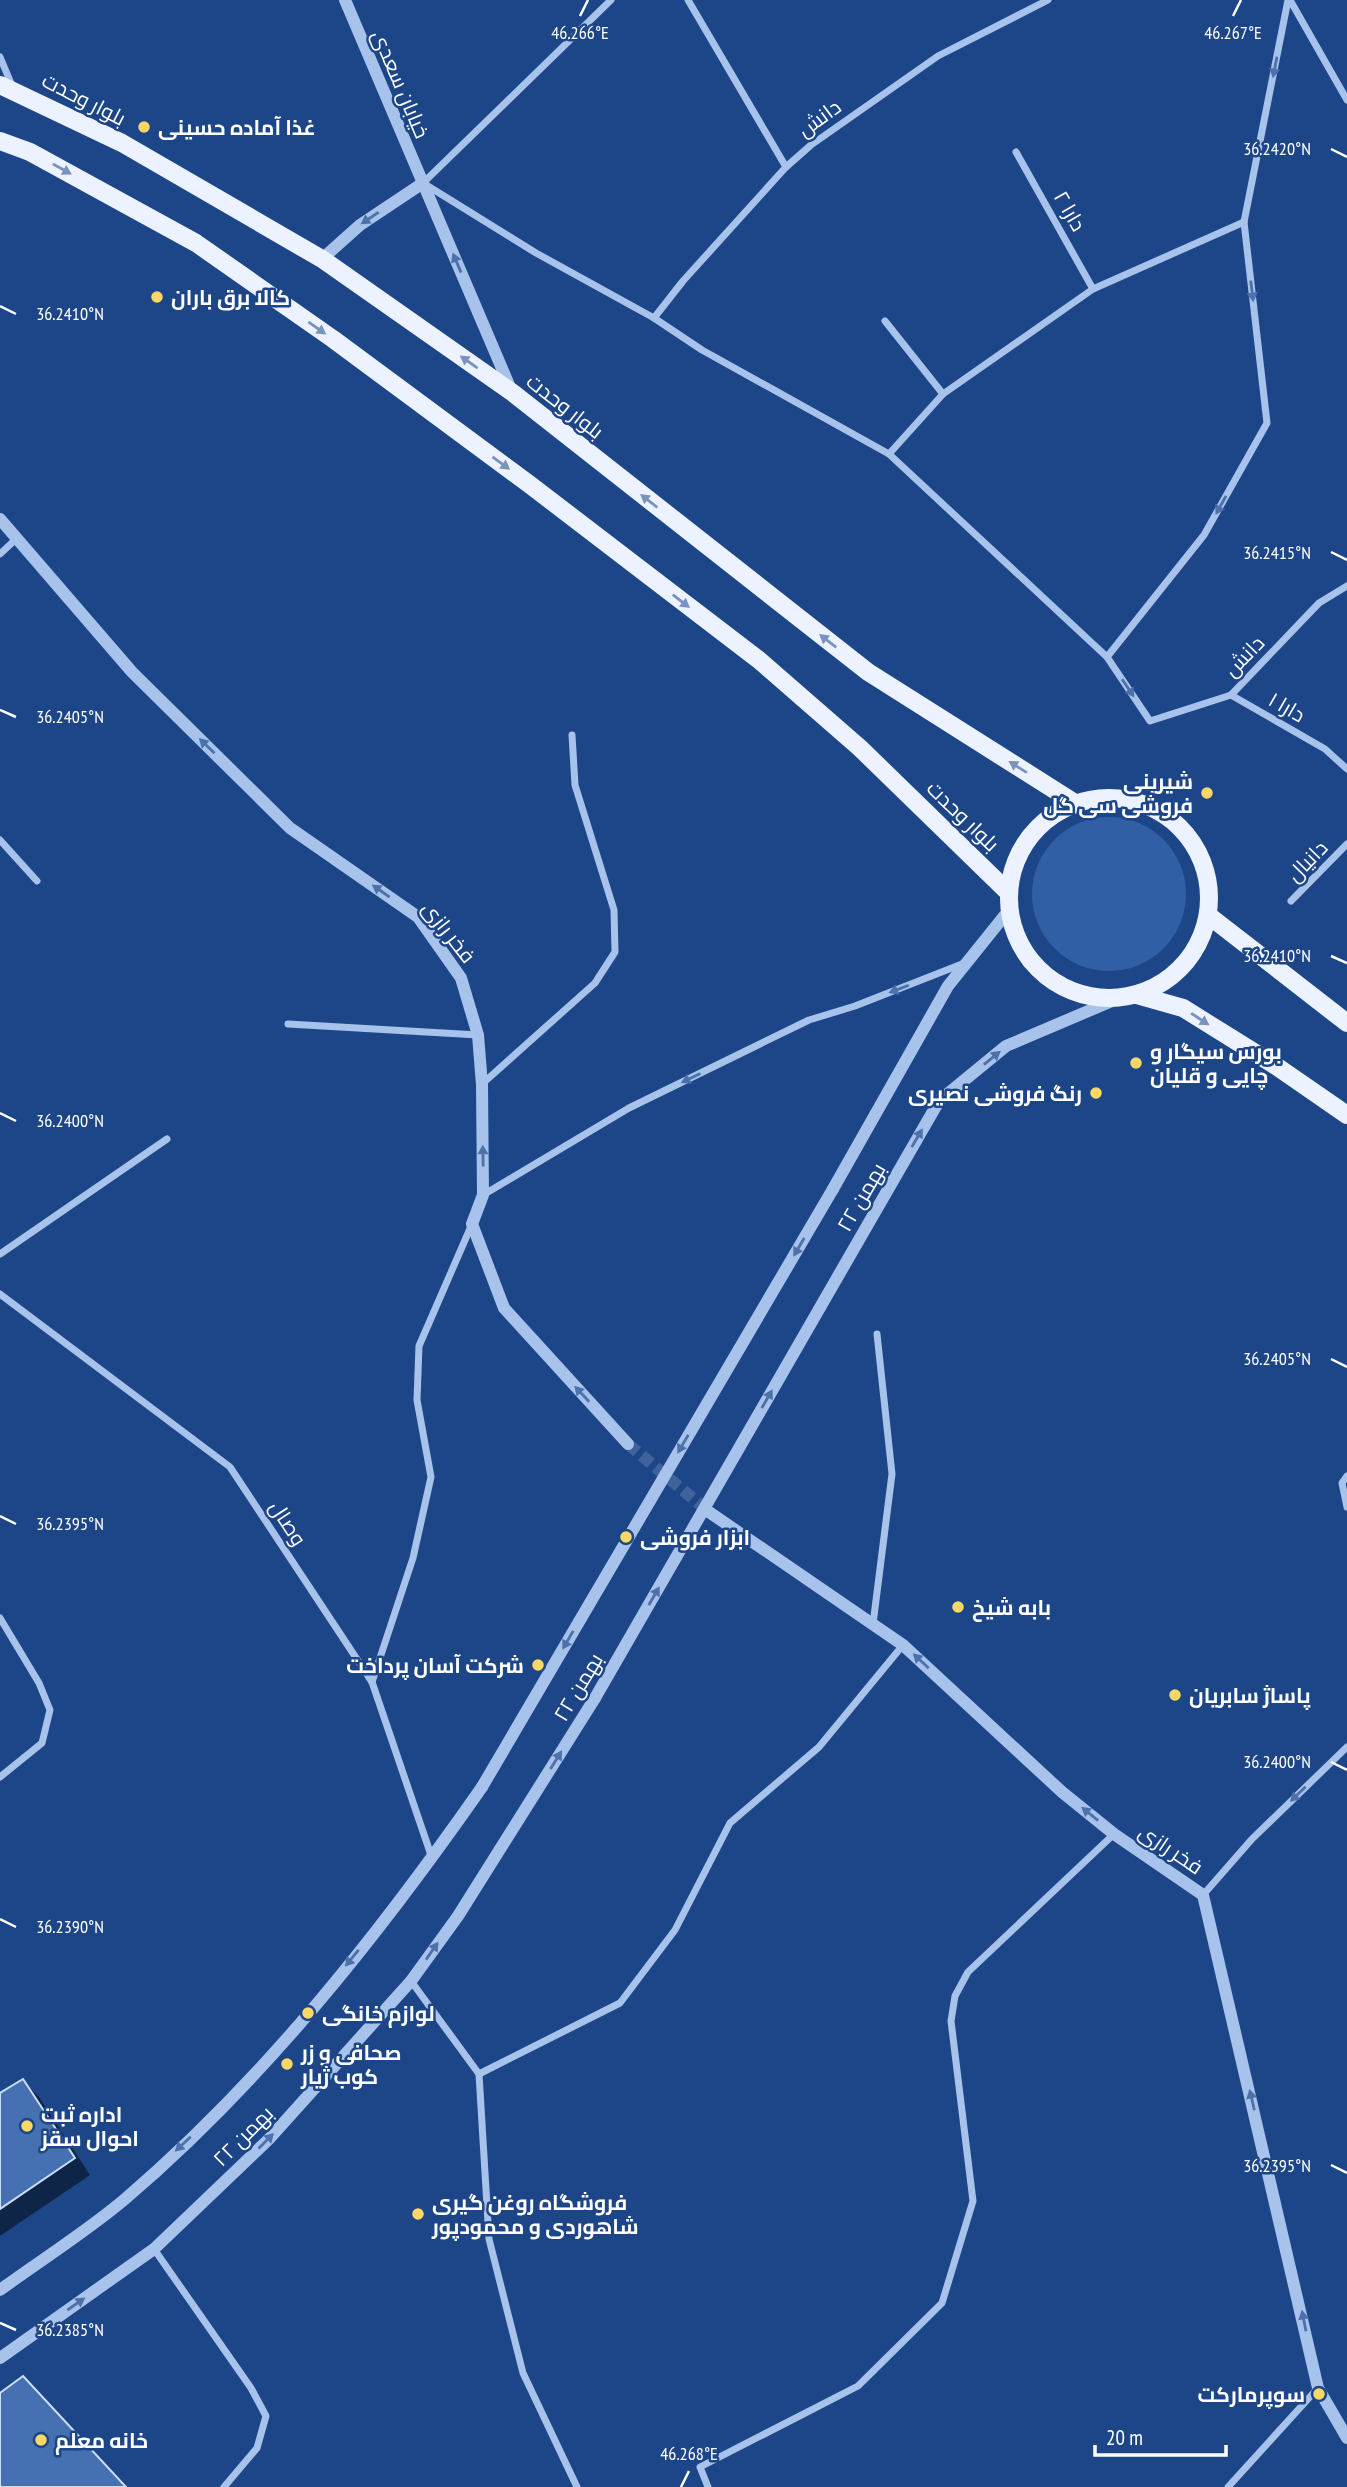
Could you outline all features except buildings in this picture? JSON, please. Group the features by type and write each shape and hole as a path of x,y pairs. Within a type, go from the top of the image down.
{"main road":[{"name":"بلوار وحدت","path":"6,87 122,144 322,259 513,394 868,671 1075,803"},
{"name":"بلوار وحدت","path":"0,141 30,152 196,243 333,339 529,484 759,660 860,748 1009,901"},
{"path":"1128,996 1158,986 1191,957 1202,936 1208,915 1209,885 1203,866 1184,832 1161,813 1134,801 1104,798 1075,803 1054,813 1022,847 1012,869 1009,901 1017,940 1035,966 1059,986 1088,997 1128,996 1183,1008 1273,1063 1347,1115"},
{"path":"1208,915 1347,1023"}],"street":[{"name":"خیابان سعدی","path":"345,0 513,394"},
{"path":"322,259 360,225 422,183 611,0"},
{"path":"688,0 786,167"},
{"name":"دانش","path":"654,318 682,281 786,167 811,145 938,55 1048,0"},
{"path":"422,183 536,253 654,318 702,351 889,454 1107,657 1204,535 1267,423 1244,222 1289,0"},
{"path":"1289,0 1347,100"},
{"path":"0,57 6,87"},
{"name":"دارا ۲","path":"1016,152 1093,289"},
{"path":"889,454 943,394 1093,289 1244,222"},
{"path":"885,321 943,394"},
{"name":"فخر رازی","path":"0,519 15,540 132,672 290,828 418,917 461,978 478,1035 482,1085 483,1195 472,1224"},
{"path":"0,554 15,540"},
{"name":"دانش","path":"1107,657 1150,721 1231,695 1319,603 1347,586"},
{"name":"دارا ۱","path":"1231,695 1325,749 1347,769"},
{"path":"482,1085 594,983 615,952 614,910 575,785 572,735"},
{"path":"0,840 37,881"},
{"name":"دانیال","path":"1291,901 1347,844"},
{"name":"۲۲ بهمن","path":"0,2290 124,2200 252,2078 432,1859 482,1787 963,964 1009,901"},
{"path":"483,1195 629,1108 797,1026 963,964"},
{"name":"۲۲ بهمن","path":"0,2358 154,2249 269,2138 411,1981 458,1916 595,1698 939,1101 1006,1046 1128,996"},
{"path":"288,1024 478,1035"},
{"path":"0,1254 167,1139"},
{"path":"472,1224 504,1308 628,1444"},
{"path":"372,1682 413,1558 430,1477 417,1400 419,1346 472,1224"},
{"name":"وصال","path":"0,1294 230,1467 372,1682 432,1859"},
{"path":"873,1624 892,1474 877,1334"},
{"path":"1347,1476 1342,1483 1347,1507"},
{"name":"فخر رازی","path":"709,1512 904,1645 1062,1791 1114,1833 1203,1895 1301,2305 1318,2388 1347,2438"},
{"path":"0,1618 38,1683 50,1710 42,1743 0,1777"},
{"path":"479,2074 620,2003 675,1930 730,1823 819,1747 904,1645"},
{"path":"1203,1895 1252,1839 1347,1747"},
{"path":"708,2487 701,2467 858,2386 942,2303 972,2201 951,2021 955,1996 968,1972 1114,1833"},
{"path":"411,1981 479,2074 489,2238 523,2373 578,2487"},
{"path":"154,2249 251,2388 266,2416 257,2448 224,2487"},
{"path":"1228,2487 1318,2388"}],"shaded area":[{"path":"1109,817 1138,823 1163,840 1180,865 1186,894 1180,923 1163,948 1138,965 1109,971 1080,965 1055,948 1038,923 1032,894 1038,865 1055,840 1080,823"}],"tunnel":[{"path":"628,1444 709,1512"}],"place":[{"name":"غذا آماده حسینی","path":"144,127"},
{"name":"کالا برق باران","path":"157,297"},
{"name":"شیرینی فروشی سی گل","path":"1207,793"},
{"name":"بورس سیگار و چایی و قلیان","path":"1136,1063"},
{"name":"رنگ فروشی نصیری","path":"1096,1093"},
{"name":"ابزار فروشی","path":"626,1537"},
{"name":"بابه شیخ","path":"958,1607"},
{"name":"شرکت آسان پرداخت","path":"538,1665"},
{"name":"پاساژ سابریان","path":"1175,1695"},
{"name":"لوازم خانگی","path":"308,2013"},
{"name":"صحافی و زر کوب ژیار","path":"287,2064"},
{"name":"اداره ثبت احوال سقز","path":"27,2126"},
{"name":"فروشگاه روغن گیری شاهوردی و محمودپور","path":"418,2214"},
{"name":"سوپرمارکت","path":"1319,2394"},
{"name":"خانه معلم","path":"41,2440"}]}
